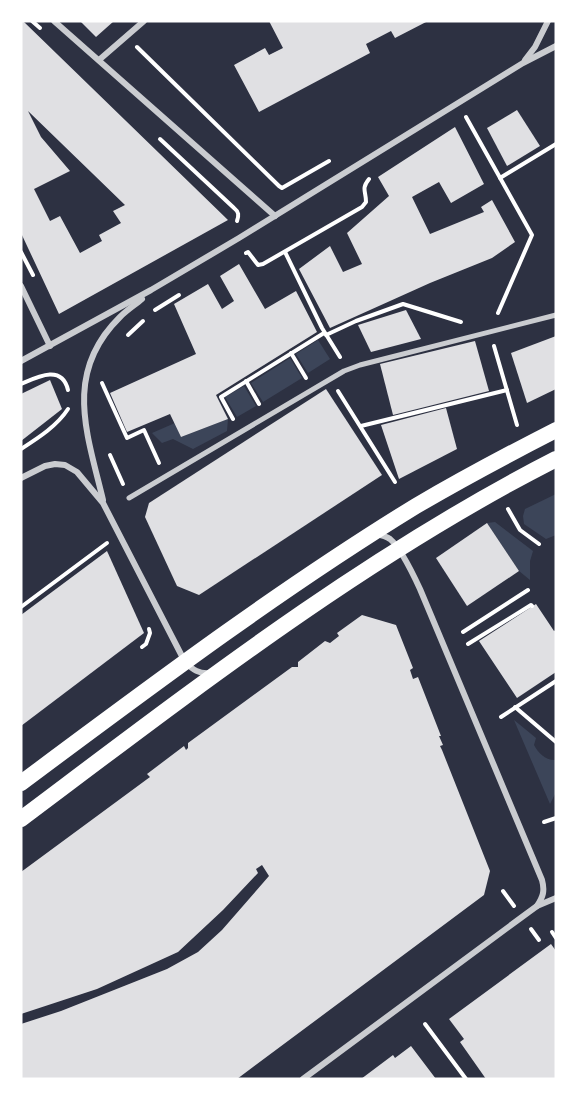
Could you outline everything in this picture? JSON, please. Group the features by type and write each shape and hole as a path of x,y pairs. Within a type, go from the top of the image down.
{"highway":[{"path":"21,783 185,662 295,585 418,505 556,430"},
{"path":"21,819 130,736 348,581 497,490 556,459"}],"street":[{"path":"54,21 275,216"},
{"path":"99,60 144,21"},
{"path":"523,63 535,47 548,21"},
{"path":"21,362 151,290 523,63 556,46"},
{"path":"21,286 50,346"},
{"path":"103,503 86,432 84,414 84,391 88,368 108,331 120,317 151,290"},
{"path":"129,498 348,369 556,315"},
{"path":"21,478 45,466 55,464 65,465 77,472 103,503 185,662 194,670 204,674 217,673"},
{"path":"375,533 388,538 398,549 415,577 542,880 544,893 537,906"},
{"path":"303,1079 537,906 556,898"}],"path":[{"path":"32,21 43,31"},
{"path":"127,36 282,188 332,159"},
{"path":"457,123 466,117 532,235 490,332 517,425"},
{"path":"156,135 238,212 237,223 231,225"},
{"path":"500,178 556,144"},
{"path":"238,258 248,252 258,265 263,264 362,207 366,202 363,190 369,177"},
{"path":"21,252 35,280"},
{"path":"285,252 325,334 348,369"},
{"path":"127,336 156,309 183,292"},
{"path":"240,432 221,397 291,353 325,334 356,321 403,304 490,332"},
{"path":"291,353 313,389"},
{"path":"21,383 48,374 58,376 67,386 69,395"},
{"path":"99,393 100,379 127,438 144,430 152,447"},
{"path":"330,380 395,482"},
{"path":"246,381 267,417"},
{"path":"361,426 507,390"},
{"path":"21,449 47,431 64,415 70,405"},
{"path":"109,452 129,498"},
{"path":"507,508 520,530 539,544"},
{"path":"21,607 108,542 113,553"},
{"path":"463,633 528,590"},
{"path":"468,644 532,606"},
{"path":"142,647 146,644 150,633 148,627"},
{"path":"501,717 556,681"},
{"path":"515,707 556,742"},
{"path":"544,822 555,817"},
{"path":"552,932 556,938"},
{"path":"425,1024 466,1079"}],"shaded area":[{"path":"318,340 330,359 308,373 296,354"},
{"path":"290,358 302,378 263,402 251,383"},
{"path":"244,386 256,406 237,417 225,397"},
{"path":"228,419 227,431 193,449 173,439 162,443 152,433 175,423 181,437"},
{"path":"556,494 556,535 546,539 524,524 523,516 525,509"},
{"path":"495,522 533,551 530,561 530,580 519,571 487,523"},
{"path":"514,720 536,738 534,745 540,754 556,760 556,792 550,804"}],"building":[{"path":"21,21 23,21 228,220 59,314 21,233","holes":["28,111 125,205 113,211 121,223 99,235 102,241 80,253 60,216 50,221 34,189 70,171 41,137"]},
{"path":"80,21 114,21 96,37"},
{"path":"269,21 428,21 395,38 391,31 366,44 370,53 259,112 234,65 265,48 269,55 283,48"},
{"path":"517,110 540,146 507,166 487,128"},
{"path":"455,127 484,184 451,203 439,182 412,197 430,234 484,212 481,207 492,200 515,242 492,258 330,328 299,269 330,246 343,272 362,264 347,233 389,196 378,177"},
{"path":"239,264 265,309 296,291 317,332 216,395 228,419 181,437 170,414 127,432 110,393 196,354 174,304 208,284 222,309 234,301 220,276"},
{"path":"406,310 421,339 371,352 358,325"},
{"path":"556,336 556,389 527,403 511,353"},
{"path":"475,341 489,391 393,415 380,364"},
{"path":"50,380 62,409 21,441 21,394"},
{"path":"326,389 382,475 199,595 177,586 145,517 149,503"},
{"path":"446,408 457,449 399,479 381,425"},
{"path":"487,523 519,571 467,606 436,558"},
{"path":"107,551 144,633 21,726 21,615"},
{"path":"536,604 554,631 556,630 556,672 517,698 479,641"},
{"path":"362,615 396,625 413,668 410,670 413,679 418,677 441,736 439,736 443,745 440,746 490,871 484,895 237,1079 21,1079 21,1024 61,1011 167,969 198,952 222,930 269,876 262,865 256,869 258,873 178,952 97,989 21,1014 21,872 150,777 147,774 184,746 186,750 188,743 292,667 298,667 298,662 325,641 330,643 339,636 337,633"},
{"path":"551,944 556,951 556,1079 486,1079 460,1042 464,1039 449,1019"},
{"path":"411,1046 436,1079 361,1079 393,1055 395,1058"}]}
